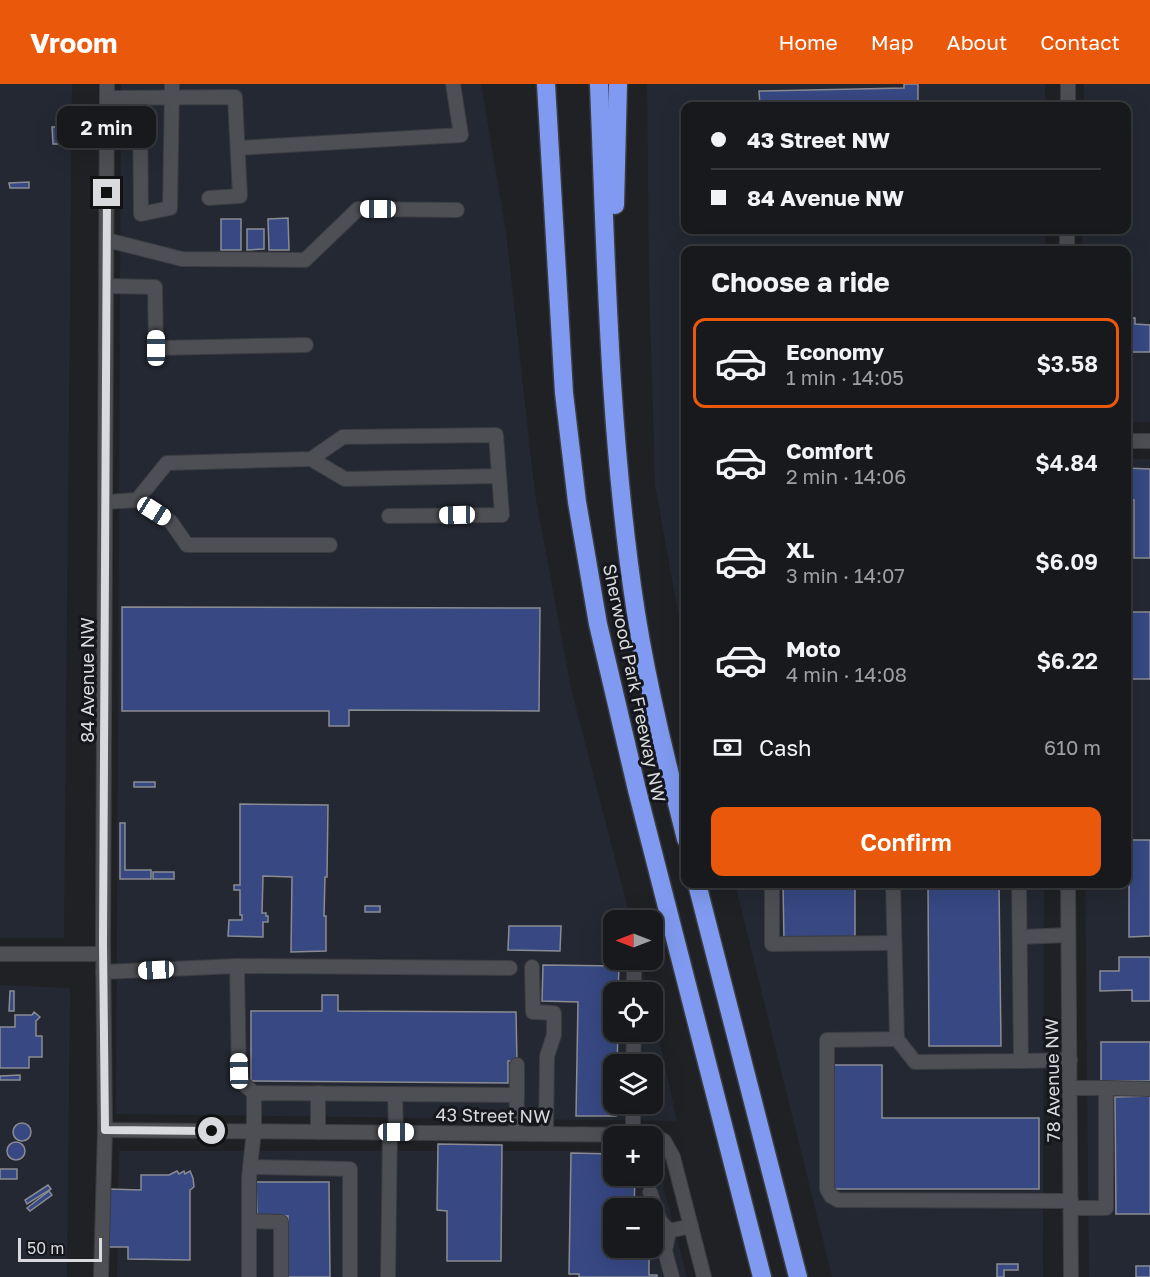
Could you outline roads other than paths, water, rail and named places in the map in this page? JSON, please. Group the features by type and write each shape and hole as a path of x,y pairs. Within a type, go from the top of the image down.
{"highway":[{"path":"541,84 548,124"},
{"name":"Sherwood Park Freeway NW","path":"546,84 564,393 577,502 598,624 639,801 762,1277"},
{"name":"Sherwood Park Freeway NW","path":"599,84 609,315 624,521 636,612 658,724 681,818"},
{"path":"609,315 618,84"},
{"path":"698,888 798,1277"}],"street":[{"path":"238,148 461,135 453,84"},
{"path":"1068,84 1068,102"},
{"path":"107,91 140,98 172,91 236,91 240,196 209,198"},
{"name":"84 Avenue NW","path":"101,1277 105,1130 103,954 107,91"},
{"path":"140,98 141,214 170,208 172,91"},
{"path":"107,240 182,259 305,260 358,209 457,210"},
{"path":"107,286 155,287 156,348 306,345"},
{"path":"311,459 343,437 496,435 502,515 390,516"},
{"path":"1131,441 1150,441"},
{"path":"137,500 167,463 311,459 345,479 499,476"},
{"path":"106,502 137,500 171,522 187,545 330,545"},
{"path":"772,888 772,944 894,943"},
{"path":"893,888 897,1039 915,1062 1070,1060"},
{"path":"1019,888 1021,1060"},
{"name":"78 Avenue NW","path":"1068,888 1071,1277"},
{"path":"1020,937 1068,935"},
{"path":"0,954 103,954"},
{"path":"237,966 239,1080 254,1093 517,1095"},
{"path":"104,972 237,966 510,968"},
{"path":"532,967 533,1012 554,1013 554,1035 547,1056 546,1134"},
{"path":"897,1039 827,1041 827,1189 831,1196 838,1200 1071,1205 1106,1208 1106,1088"},
{"path":"516,1133 517,1065"},
{"path":"1070,1088 1150,1089"},
{"path":"249,1277 250,1167 254,1131 254,1093"},
{"path":"318,1094 318,1132"},
{"path":"388,1277 395,1094"},
{"name":"43 Street NW","path":"105,1130 603,1134"},
{"name":"43 Street NW","path":"663,1140 673,1157 691,1226"},
{"path":"250,1167 350,1169 350,1277"},
{"path":"650,1192 660,1221 669,1231"},
{"path":"249,1221 280,1222 281,1277"},
{"path":"669,1231 691,1226 704,1277"},
{"path":"669,1231 665,1251 672,1277"}]}
